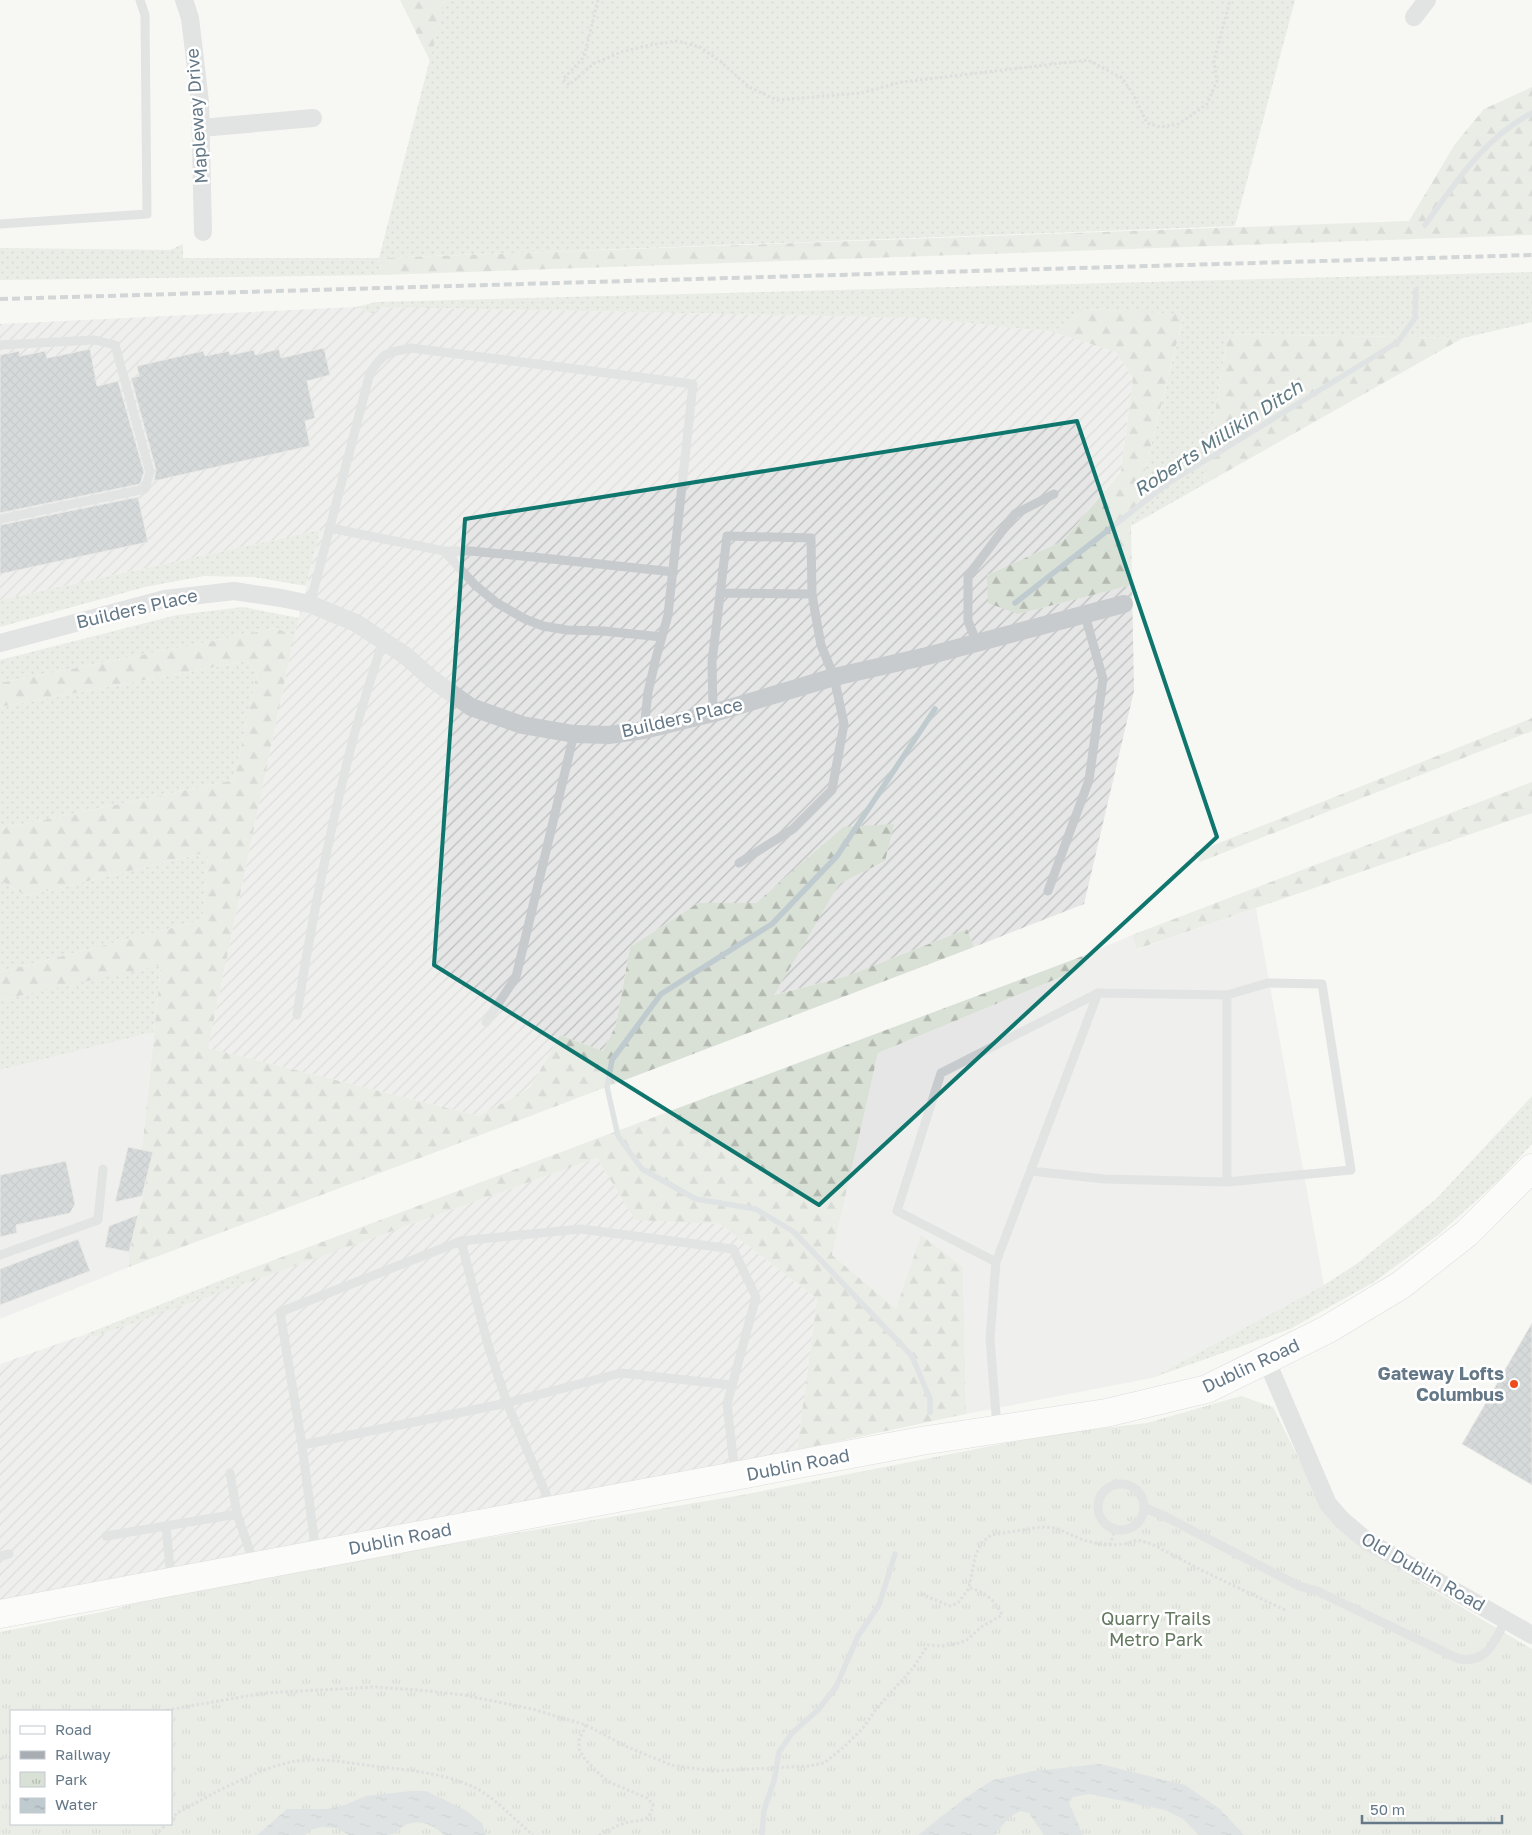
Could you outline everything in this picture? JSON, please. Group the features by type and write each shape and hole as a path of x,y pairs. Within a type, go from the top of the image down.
{"main road":[{"name":"Dublin Road","path":"0,1614 921,1442 1106,1412 1207,1389 1328,1329 1400,1285 1467,1233 1532,1168"}],"street":[{"name":"Mapleway Drive","path":"184,0 190,18 200,102 203,232"},
{"path":"1414,17 1428,0"},
{"path":"201,128 313,118"},
{"name":"Builders Place","path":"0,642 165,599 234,591 281,598 310,604 356,622 406,656 433,680 471,706 522,725 574,734 609,734 644,730 713,713 834,677 927,656 1124,604"},
{"name":"Old Dublin Road","path":"1266,1360 1328,1504 1335,1513 1367,1541 1532,1634"}],"lane":[{"path":"0,224 147,214 145,15 140,0"},
{"path":"0,345 95,340 115,344 150,472 145,489 0,519"},
{"path":"310,604 370,374 381,356 411,348 693,384 668,615 648,692 644,730"},
{"path":"977,643 968,621 968,576 1016,514 1054,494"},
{"path":"330,528 444,551 533,556 674,572"},
{"path":"713,713 712,662 727,536 811,538 812,594 821,645 834,677 844,724 832,790 794,829 739,864"},
{"path":"444,551 475,585 497,603 525,619 543,626 567,630 662,637"},
{"path":"720,593 812,594"},
{"path":"1048,891 1089,780 1103,679 1085,615"},
{"path":"297,1015 308,944 329,838 354,737 383,640"},
{"path":"486,1022 516,977 574,734"},
{"path":"996,1262 897,1211 941,1073 1098,993 1227,995 1268,982 1322,984 1351,1170 1227,1182 1104,1179 1031,1171"},
{"path":"997,1430 990,1339 996,1262 1098,993"},
{"path":"1227,995 1227,1182"},
{"path":"0,1255 98,1220 103,1169"},
{"path":"317,1556 302,1445 280,1312 461,1241 581,1229 733,1249 756,1298 727,1404 736,1477"},
{"path":"461,1241 488,1345 507,1403 554,1511"},
{"path":"302,1445 507,1403 621,1373 732,1385"},
{"path":"230,1473 237,1514 254,1566"},
{"path":"1127,1484 1140,1493 1145,1508 1143,1516 1131,1528 1115,1530 1101,1520 1097,1505 1104,1490 1111,1486 1127,1484"},
{"path":"1145,1508 1299,1586 1317,1591 1459,1658 1470,1660 1479,1657 1489,1650 1506,1619"},
{"path":"106,1536 237,1514"},
{"path":"166,1526 171,1582"}],"path":[{"path":"598,0 584,57 563,79 569,84 593,64 621,52 677,41 700,47 720,61 749,88 777,100 861,93 902,82 1088,60 1122,78 1132,92 1147,123 1160,127 1179,124 1207,104 1218,81 1214,61 1230,0"},
{"path":"922,1594 950,1606 958,1603 969,1588 975,1556 981,1544 991,1535 1040,1527 1056,1528 1083,1540 1110,1545 1138,1540 1152,1544 1205,1572 1288,1611"},
{"path":"1110,1545 1115,1530"},
{"path":"168,1710 264,1693 375,1687 464,1695 532,1709 586,1725 626,1746 671,1765 712,1771 809,1766 824,1763 864,1728 877,1708 913,1668 928,1645 949,1645 967,1640 981,1627 1002,1615 1000,1609 979,1590 969,1588"},
{"path":"586,1725 579,1740 579,1749 584,1758 609,1782 647,1798 654,1804 652,1812 643,1820 624,1823 600,1835"},
{"path":"172,1818 177,1813 253,1775 291,1762 325,1760 402,1768 444,1777 480,1791 533,1835"},
{"path":"155,1835 166,1825"}],"highlighted area":[{"path":"1077,421 1217,837 819,1205 434,965 465,519"}],"shaded area":[{"path":"356,307 372,314 381,307 921,318 1053,332 1116,352 1133,378 1121,470 1063,541 987,575 1018,614 1132,585 1134,691 1084,904 974,947 967,929 847,976 773,995 839,884 885,861 843,827 756,903 698,903 630,947 616,1025 603,1051 560,1035 530,1088 479,1116 208,1048 294,637 320,530 0,600 0,324"},
{"path":"1256,908 1324,1285 1152,1378 966,1414 963,1267 896,1310 832,1255 878,1053 1085,967 1083,956 1132,935 1138,949"},
{"path":"154,1032 142,1150 153,1152 129,1252 129,1267 0,1319 0,1070"},
{"path":"597,1158 635,1219 720,1224 817,1299 797,1450 0,1604 0,1364 86,1334 94,1337"}],"green space":[{"path":"400,0 445,0 430,61"},
{"path":"445,0 1295,0 1235,226 379,258"},
{"path":"1532,87 1532,235 382,275 379,258 1409,221 1455,144 1484,109"},
{"path":"183,244 183,258 379,258 382,275 0,280 0,248 170,250"},
{"path":"1532,272 1532,322 1463,338 1228,334 1203,485 1131,526 1184,315 1087,309 1053,332 921,318 381,307 372,314 356,307 376,302"},
{"path":"1087,309 1184,314 1131,526 1132,585 1018,614 988,603 987,575 1063,541 1121,471 1133,378 1116,352 1053,332"},
{"path":"1228,334 1463,338 1203,485"},
{"path":"320,530 306,586 253,577 204,576 145,587 0,627 0,600"},
{"path":"243,607 299,618 294,637 277,628 0,683 0,660 177,615"},
{"path":"277,628 294,637 208,1048 479,1116 530,1088 560,1035 603,1051 616,1025 630,947 698,903 756,903 843,827 894,824 885,861 839,884 774,995 847,976 967,929 974,947 129,1267 129,1252 153,1153 142,1150 161,965 0,1000 0,972 203,920 208,852 26,896 0,880 0,829 234,780 257,673 247,661 0,707 0,683"},
{"path":"247,661 257,673 234,780 0,829 0,707"},
{"path":"1532,718 1532,731 1200,862 1194,853"},
{"path":"1532,782 1532,813 1137,949 1132,935"},
{"path":"208,852 203,920 0,972 0,880 26,896"},
{"path":"1083,956 1085,967 878,1053 832,1255 896,1309 921,1235 963,1267 966,1414 797,1450 817,1299 720,1224 635,1220 597,1158 247,1283 242,1272"},
{"path":"161,964 154,1032 0,1070 0,1000"},
{"path":"1532,1096 1532,1144 1501,1178 1438,1235 1374,1282 1290,1329 1152,1378 1324,1285 1358,1263 1437,1198"},
{"path":"242,1272 247,1283 94,1337 86,1334"},
{"name":"Quarry Trails Metro Park","path":"1241,1396 1273,1407 1323,1508 1359,1546 1532,1649 1532,1835 0,1835 0,1632 102,1612 317,1556 450,1544 742,1495 1053,1434 1147,1423"}],"water":[{"path":"1100,1764 1185,1785 1220,1809 1244,1835 1199,1835 1183,1819 1165,1810 1090,1794 1073,1797 1069,1803 1083,1835 1044,1835 1029,1813 1020,1811 1010,1817 994,1835 918,1835 965,1798 991,1781 1033,1771"},
{"path":"426,1791 467,1811 482,1823 486,1835 444,1835 427,1824 416,1822 406,1825 389,1835 349,1835 336,1828 322,1827 310,1830 305,1835 257,1835 287,1809 326,1809 345,1805 366,1796"}],"building":[{"path":"324,348 330,375 307,381 315,418 305,421 310,446 154,481 156,470 131,378 139,376 137,366 203,351 205,356 229,351 230,355 254,350 255,355 279,349 281,358"},
{"path":"90,349 97,386 118,381 144,472 140,484 0,513 0,355 19,351 20,356 45,351 47,358"},
{"path":"138,497 148,542 0,574 0,525"},
{"path":"128,1147 153,1152 142,1196 115,1202"},
{"path":"66,1161 75,1204 70,1213 16,1225 17,1233 0,1237 0,1175"},
{"path":"138,1215 129,1252 105,1247 109,1226"},
{"path":"78,1239 90,1271 0,1305 0,1269"},
{"name":"Gateway Lofts Columbus","path":"1532,1323 1532,1485 1462,1444"}],"waterway":[{"name":"Roberts Millikin Ditch","path":"1425,225 1460,177 1485,148 1515,123 1532,113"},
{"name":"Roberts Millikin Ditch","path":"1015,603 1167,484 1398,342 1415,318 1416,290"},
{"name":"Roberts Millikin Ditch","path":"930,1412 930,1399 912,1356 794,1232 756,1209 696,1199 642,1169 618,1136 607,1087 612,1060 661,994 772,924 837,856 935,709"},
{"name":"Roberts Millikin Ditch","path":"762,1835 764,1810 774,1781 779,1752 792,1733 818,1710 836,1687 858,1636 879,1605 895,1554"}],"railway":[{"path":"0,299 1532,255"}],"place":[{"name":"Gateway Lofts Columbus","path":"1514,1384"}]}
